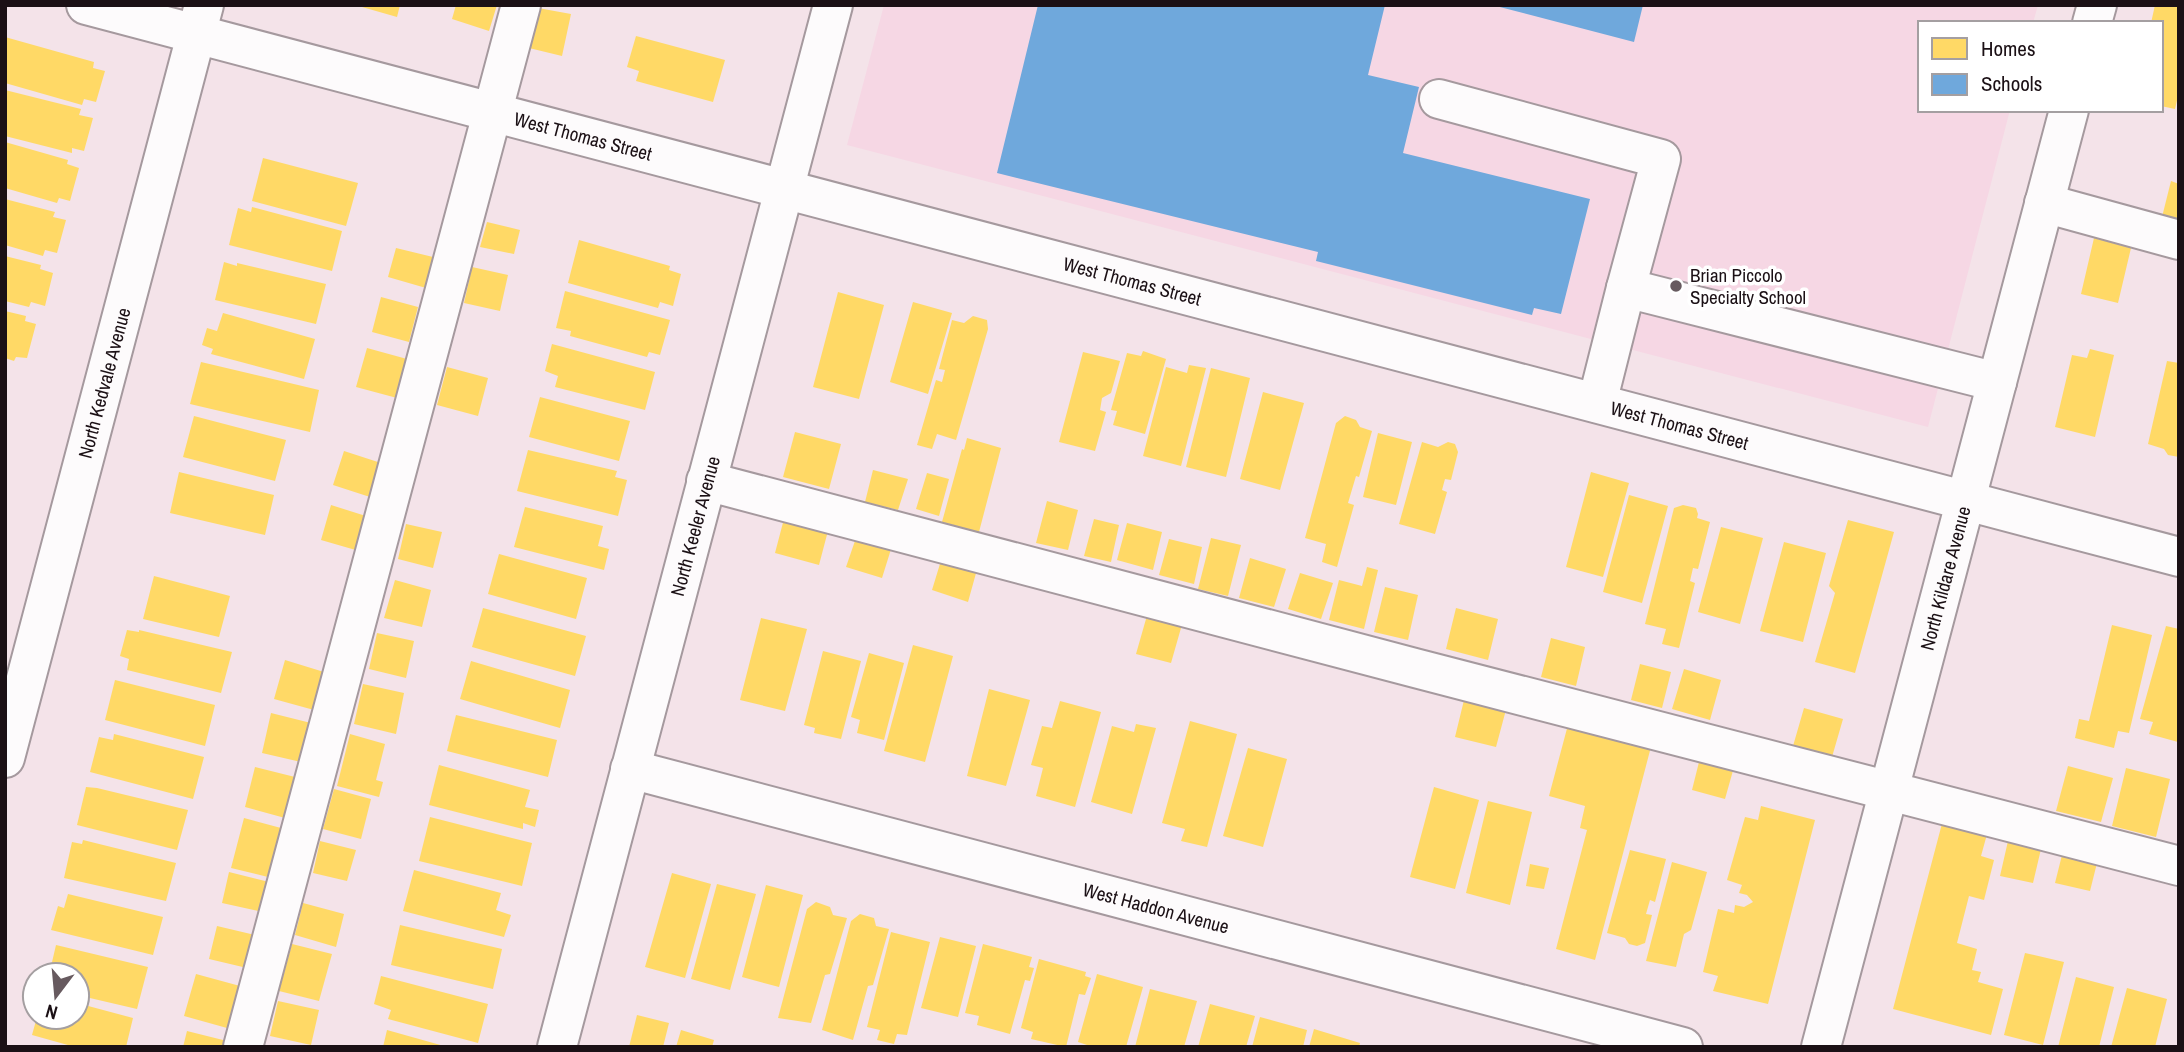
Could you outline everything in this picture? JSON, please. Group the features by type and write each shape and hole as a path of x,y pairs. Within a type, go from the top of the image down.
{"street":[{"name":"West Thomas Street","path":"86,5 200,20 493,112 2179,557"},
{"path":"243,1047 522,5"},
{"name":"North Keeler Avenue","path":"556,1047 832,5"},
{"name":"North Kedvale Avenue","path":"5,758 200,20"},
{"path":"1439,99 1661,159 1598,404"},
{"name":"North Kildare Avenue","path":"1821,1047 2068,112"},
{"path":"2044,204 2179,240"},
{"path":"1626,288 1997,382"},
{"path":"706,481 2179,866"},
{"name":"West Haddon Avenue","path":"630,769 1683,1047"}],"shaded area":[{"name":"Brian Piccolo Specialty School","path":"884,5 2038,5 2034,21 1918,21 1918,112 2009,112 1928,427 847,145"}],"building: Homes":[{"path":"355,5 400,5 397,17"},
{"path":"456,5 497,5 489,31 452,19"},
{"path":"2155,5 2179,5 2179,92 2175,109 2163,106 2163,21 2151,21"},
{"path":"538,8 571,14 562,56 529,48"},
{"path":"636,36 725,60 713,102 636,81 639,71 627,67"},
{"path":"5,37 94,62 93,68 105,71 96,102 84,99 82,105 5,83"},
{"path":"5,90 81,109 79,115 93,118 84,151 72,148 72,153 5,136"},
{"path":"5,142 68,160 67,164 79,168 70,201 59,198 57,203 5,188"},
{"path":"263,158 358,183 346,226 252,201"},
{"path":"2171,181 2179,184 2179,221 2162,217"},
{"path":"5,199 55,212 53,217 66,220 57,253 45,250 43,256 5,245"},
{"path":"252,207 342,231 332,271 229,245 238,208 251,212"},
{"path":"487,222 520,230 514,254 480,247"},
{"path":"2094,238 2131,248 2118,303 2081,294"},
{"path":"579,240 670,266 669,270 681,274 673,306 660,302 658,308 568,283"},
{"path":"396,248 433,257 426,288 388,277"},
{"path":"5,256 41,265 40,269 53,273 45,306 31,302 29,307 5,301"},
{"path":"224,262 326,284 316,324 215,300"},
{"path":"472,267 508,275 500,311 464,303"},
{"path":"565,291 670,320 660,355 649,352 647,357 570,336 571,331 556,328"},
{"path":"838,292 884,305 859,399 813,387"},
{"path":"381,297 418,307 409,342 372,332"},
{"path":"913,302 952,313 928,394 890,382"},
{"path":"5,311 26,316 25,321 36,324 27,358 16,357 14,361 5,358"},
{"path":"223,313 315,339 304,379 211,354 213,349 202,345 207,328 217,331"},
{"path":"973,316 987,320 988,329 956,440 937,434 932,449 917,445 936,380 942,382 945,370 939,369 952,320 964,323"},
{"path":"552,344 655,372 645,410 555,387 558,376 545,371"},
{"path":"367,348 407,359 397,398 356,387"},
{"path":"2090,349 2114,355 2095,437 2055,427 2072,355 2087,358"},
{"path":"1143,351 1166,359 1145,434 1113,425 1117,411 1111,410 1127,353 1141,356"},
{"path":"1083,352 1120,361 1111,393 1102,398 1100,410 1106,412 1095,451 1059,442"},
{"path":"2167,361 2179,363 2179,457 2168,455 2164,449 2148,444"},
{"path":"201,362 319,390 310,432 190,404"},
{"path":"1189,365 1206,368 1181,466 1143,456 1166,367 1187,373"},
{"path":"447,367 488,378 478,416 437,405"},
{"path":"1211,368 1250,378 1226,477 1186,467"},
{"path":"1263,392 1304,403 1280,490 1240,479"},
{"path":"540,397 630,421 619,461 529,437"},
{"path":"194,416 286,440 275,481 183,457"},
{"path":"1345,416 1356,420 1360,427 1372,431 1359,477 1356,476 1348,503 1354,505 1337,567 1322,562 1326,544 1305,538 1336,423"},
{"path":"795,432 841,444 829,489 783,477"},
{"path":"1378,433 1412,442 1396,505 1363,497"},
{"path":"967,438 1001,448 979,532 942,522"},
{"path":"1422,442 1438,447 1448,442 1455,444 1458,452 1451,480 1445,479 1442,490 1447,492 1435,534 1399,524"},
{"path":"528,450 617,471 615,477 627,480 618,516 517,491"},
{"path":"344,451 381,463 370,497 333,485"},
{"path":"873,470 908,479 898,510 865,502"},
{"path":"179,472 274,495 265,535 170,513"},
{"path":"1591,472 1629,483 1603,577 1566,567"},
{"path":"927,473 949,479 939,516 916,509"},
{"path":"1629,495 1668,506 1642,603 1603,592"},
{"path":"1047,501 1078,510 1068,550 1036,543"},
{"path":"331,505 369,517 359,551 321,540"},
{"path":"1683,505 1696,508 1697,518 1710,522 1698,569 1693,568 1690,581 1695,583 1679,648 1662,644 1666,629 1645,624 1674,508"},
{"path":"525,507 603,526 598,546 609,549 604,570 514,547"},
{"path":"785,515 829,527 819,565 775,553"},
{"path":"1094,519 1119,525 1111,562 1084,556"},
{"path":"1848,520 1894,532 1855,673 1815,662 1835,593 1829,586"},
{"path":"1127,523 1162,532 1153,570 1117,560"},
{"path":"406,524 442,532 433,568 398,559"},
{"path":"1721,527 1763,538 1740,624 1698,612"},
{"path":"857,535 892,546 882,578 846,567"},
{"path":"1211,538 1241,545 1228,596 1198,589"},
{"path":"1169,539 1202,547 1194,584 1159,575"},
{"path":"1784,542 1826,553 1803,642 1760,631"},
{"path":"499,554 587,578 576,619 488,594"},
{"path":"943,554 978,566 968,602 932,590"},
{"path":"1250,558 1286,569 1274,607 1239,598"},
{"path":"1367,567 1378,570 1364,629 1329,620 1339,580 1362,586"},
{"path":"1300,573 1333,583 1321,619 1288,609"},
{"path":"154,576 230,596 219,637 143,619"},
{"path":"395,580 431,590 422,627 384,618"},
{"path":"1385,587 1418,595 1408,640 1374,632"},
{"path":"483,608 586,636 575,676 472,647"},
{"path":"1456,608 1498,619 1488,660 1446,649"},
{"path":"1148,612 1183,621 1171,663 1136,654"},
{"path":"761,618 807,629 785,711 740,700"},
{"path":"2112,625 2152,635 2129,733 2118,731 2114,748 2075,738 2079,719 2089,721"},
{"path":"2166,626 2179,629 2178,742 2149,734 2153,722 2140,719"},
{"path":"127,630 139,630 232,652 221,693 127,670 129,659 120,656"},
{"path":"377,633 414,641 406,678 369,669"},
{"path":"1551,638 1585,647 1576,686 1541,677"},
{"path":"913,645 953,656 925,762 884,751"},
{"path":"823,651 861,661 841,739 814,733 815,728 804,725"},
{"path":"869,653 904,663 884,740 857,733 860,720 851,717"},
{"path":"285,660 324,672 314,710 274,699"},
{"path":"471,661 570,690 560,728 460,699"},
{"path":"1640,664 1671,672 1662,708 1631,700"},
{"path":"1684,669 1721,680 1710,720 1672,709"},
{"path":"115,680 215,705 205,746 105,720"},
{"path":"363,684 404,693 396,734 354,724"},
{"path":"989,689 1030,700 1006,786 967,776"},
{"path":"1465,696 1507,706 1496,747 1455,737"},
{"path":"1060,701 1101,712 1075,807 1036,796 1043,768 1031,765 1042,726 1052,728"},
{"path":"1804,708 1843,719 1832,757 1793,746"},
{"path":"271,713 311,723 301,762 262,753"},
{"path":"456,715 557,740 548,777 447,751"},
{"path":"1190,721 1237,734 1207,847 1181,841 1185,829 1162,823"},
{"path":"1569,721 1652,743 1595,960 1556,949 1587,830 1580,828 1585,806 1549,796"},
{"path":"1136,724 1156,728 1132,814 1091,802 1112,726 1134,732"},
{"path":"114,734 204,757 193,799 90,772 99,737 113,740"},
{"path":"350,734 385,744 376,780 383,782 379,797 337,786"},
{"path":"1248,748 1287,759 1263,847 1223,836"},
{"path":"1700,758 1734,767 1725,799 1692,790"},
{"path":"439,765 530,790 525,807 539,810 535,827 523,823 523,829 429,805"},
{"path":"2068,766 2113,778 2101,822 2056,811"},
{"path":"255,767 295,777 285,818 245,807"},
{"path":"2126,768 2170,779 2156,837 2112,826"},
{"path":"86,787 188,810 177,850 77,825"},
{"path":"1434,787 1479,800 1455,889 1410,877"},
{"path":"334,789 371,799 361,839 323,829"},
{"path":"1488,801 1532,812 1510,905 1466,893"},
{"path":"1761,806 1815,820 1768,1004 1713,991 1718,976 1703,972 1718,909 1734,913 1735,905 1744,907 1753,902 1747,895 1739,893 1742,885 1727,880 1745,817 1758,820"},
{"path":"1944,816 1989,827 1981,856 1994,860 1984,900 1969,896 1957,943 1977,949 1972,970 1981,972 1978,982 2003,989 1991,1035 1893,1009"},
{"path":"430,817 532,843 522,886 419,861"},
{"path":"244,818 281,828 268,877 231,868"},
{"path":"83,840 176,863 166,901 64,878 72,842 82,844"},
{"path":"320,841 356,850 347,881 313,873"},
{"path":"2008,841 2041,849 2033,883 2000,876"},
{"path":"1630,850 1666,859 1655,902 1650,900 1646,914 1652,915 1645,943 1637,946 1629,944 1625,938 1607,933"},
{"path":"2063,851 2098,859 2090,891 2055,883"},
{"path":"1672,862 1707,872 1691,930 1684,934 1676,967 1646,961"},
{"path":"1530,864 1549,868 1544,889 1526,886"},
{"path":"414,870 501,893 496,910 511,915 504,937 403,911"},
{"path":"229,872 269,882 263,912 222,903"},
{"path":"672,873 711,884 685,978 645,967"},
{"path":"717,884 756,894 730,990 691,979"},
{"path":"766,885 803,895 779,987 742,977"},
{"path":"68,894 163,917 153,955 51,930 58,906 64,908"},
{"path":"816,902 830,907 833,915 847,918 830,974 825,975 811,1023 778,1018 807,909"},
{"path":"303,903 344,914 336,947 295,935"},
{"path":"860,914 874,918 876,926 889,929 873,985 868,986 853,1040 822,1030 851,921"},
{"path":"400,925 502,949 493,989 391,965"},
{"path":"217,926 255,935 247,968 209,959"},
{"path":"891,932 930,942 907,1035 897,1034 894,1044 877,1040 880,1030 867,1027"},
{"path":"940,937 976,946 958,1017 921,1008"},
{"path":"292,944 332,954 319,1001 279,991"},
{"path":"983,944 1032,957 1029,967 1034,968 1030,981 1025,980 1010,1034 977,1025 979,1016 965,1013"},
{"path":"56,945 148,967 137,1009 91,998 91,961 52,961"},
{"path":"2025,953 2064,962 2043,1045 2004,1035"},
{"path":"1039,959 1086,972 1085,976 1091,978 1085,995 1079,994 1066,1047 1031,1039 1033,1032 1021,1028"},
{"path":"196,974 240,986 227,1028 184,1016"},
{"path":"1097,974 1143,987 1126,1047 1093,1047 1078,1042"},
{"path":"381,976 488,1004 478,1043 388,1019 391,1010 374,1004"},
{"path":"2076,977 2114,987 2099,1047 2058,1047"},
{"path":"2127,988 2167,999 2155,1047 2111,1047"},
{"path":"1150,989 1197,1001 1184,1047 1135,1047"},
{"path":"278,1001 319,1010 311,1045 270,1036"},
{"path":"1210,1004 1255,1016 1246,1047 1198,1047"},
{"path":"91,1007 133,1018 126,1047 75,1047 32,1035 33,1031 91,1031"},
{"path":"637,1015 669,1023 663,1047 629,1047"},
{"path":"1260,1017 1307,1030 1303,1047 1252,1047"},
{"path":"1314,1029 1360,1043 1359,1047 1309,1047"},
{"path":"387,1030 444,1046 444,1047 383,1047"},
{"path":"681,1030 714,1040 712,1047 676,1047"},
{"path":"187,1031 227,1041 226,1047 183,1047"}],"building: Schools":[{"path":"1038,5 1385,5 1368,75 1419,87 1403,153 1590,199 1561,314 1534,308 1532,315 1316,261 1318,252 997,173"},
{"path":"1492,5 1643,5 1634,42"}],"place":[{"name":"Brian Piccolo Specialty School","path":"1676,286"}]}
